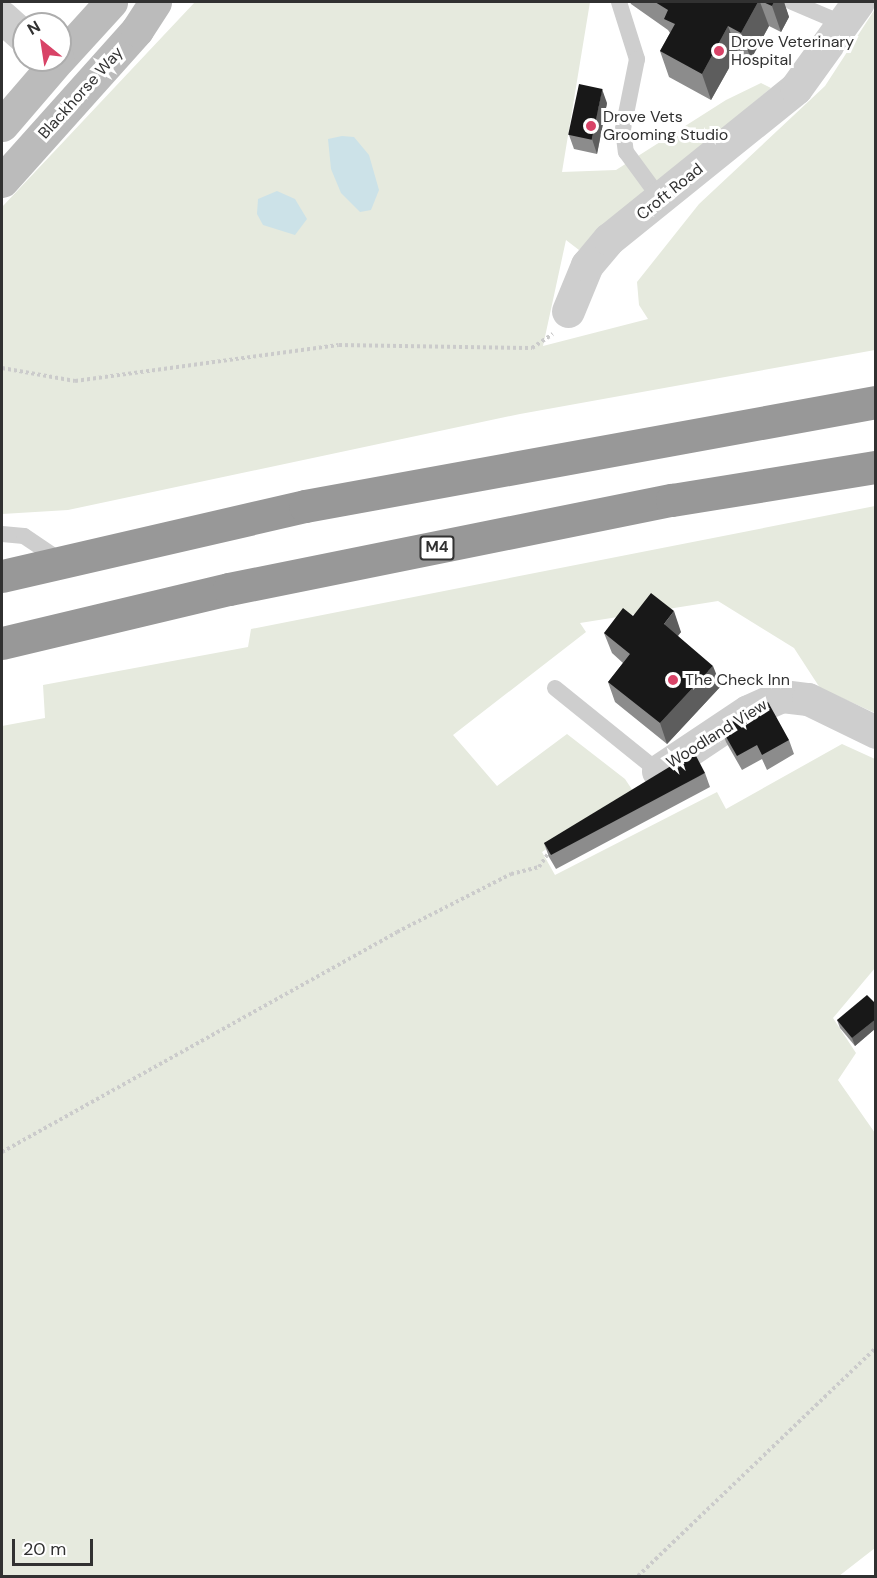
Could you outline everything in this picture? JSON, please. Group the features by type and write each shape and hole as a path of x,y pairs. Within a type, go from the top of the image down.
{"highway":[{"path":"2,576 305,506 876,402"},
{"name":"M4","path":"2,643 229,589 672,500 876,467"}],"main road":[{"path":"72,43 111,2"},
{"name":"Blackhorse Way","path":"2,181 83,91 155,2"},
{"path":"2,125 46,72"}],"street":[{"name":"Croft Road","path":"568,311 587,265 609,239 662,201 796,88 851,13"},
{"path":"65,72 83,91"},
{"name":"Woodland View","path":"658,771 748,711 782,696 808,699 876,732"}],"lane":[{"path":"619,2 637,59 623,129 626,152 662,201"},
{"path":"792,2 851,13"},
{"path":"2,534 24,536 61,561"},
{"path":"555,688 658,771"}],"path":[{"path":"2,368 75,381 339,345 532,348 546,343 568,311"},
{"path":"2,1152 397,932 511,874 539,867 555,846"},
{"path":"638,1576 876,1348"}],"shaded area":[{"path":"195,2 590,2 562,172 616,170 726,100 761,83 771,88 579,250 566,240 543,346 648,319 639,305 637,282 699,204 825,86 875,9 875,350 520,414 68,510 2,514 2,207"},
{"path":"875,506 875,713 820,688 794,648 718,601 580,623 586,632 453,735 497,786 567,734 625,779 633,791 542,852 555,875 717,792 726,809 842,744 875,759 875,968 833,1018 856,1053 838,1080 875,1133 875,1548 839,1576 2,1576 2,726 45,718 43,685 248,647 251,629"}],"water":[{"path":"342,136 354,137 369,155 379,190 371,210 360,212 341,193 331,169 328,139"},
{"path":"277,191 295,199 307,219 295,235 263,225 257,214 258,199"}],"building":[{"path":"655,2 758,2 741,33 728,26 702,74 660,51 675,24 664,19 668,10"},
{"path":"579,84 602,89 592,140 568,135"},
{"name":"The Check Inn","path":"651,593 674,611 664,624 713,666 660,723 608,682 630,654 604,633 623,608 633,616"},
{"path":"768,702 789,740 762,755 757,745 737,756 721,728"},
{"path":"694,752 705,773 551,855 544,843"},
{"path":"867,995 876,1004 876,1019 852,1038 837,1020"}],"place":[{"name":"Drove Veterinary Hospital","path":"719,51"},
{"name":"Drove Vets Grooming Studio","path":"591,126"},
{"name":"The Check Inn","path":"673,680"}]}
